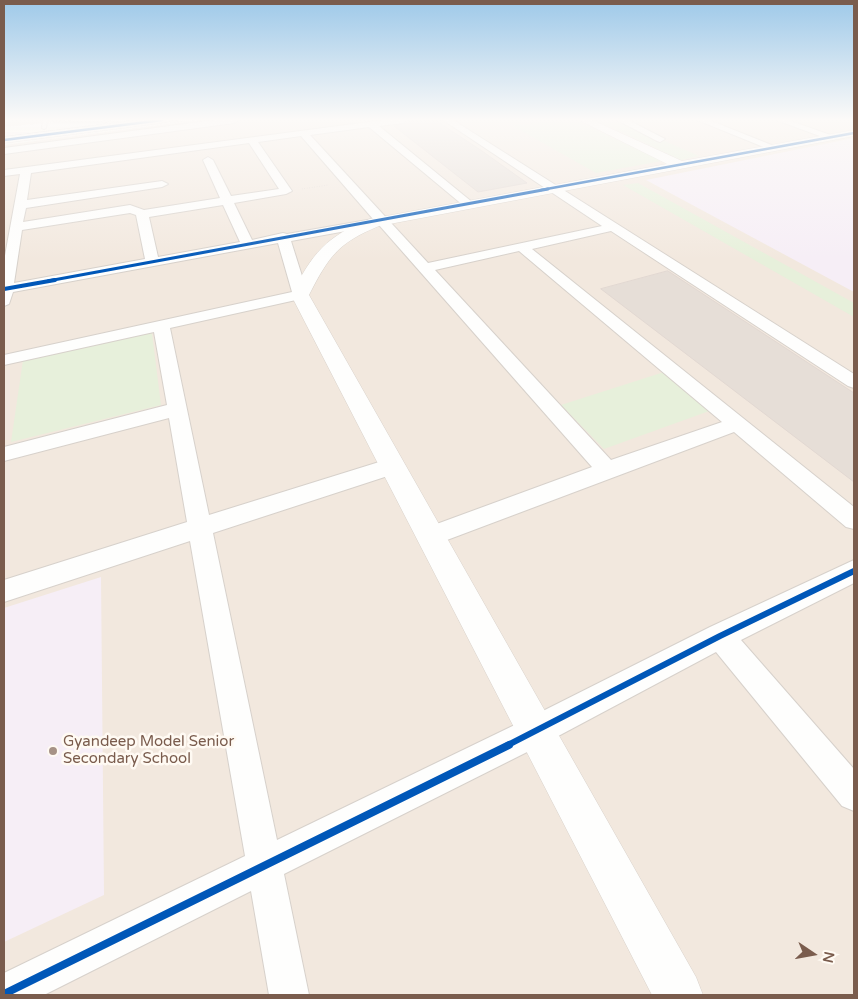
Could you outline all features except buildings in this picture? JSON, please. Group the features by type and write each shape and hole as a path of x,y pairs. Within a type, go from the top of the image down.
{"street":[{"path":"4,173 52,167"},
{"path":"72,188 73,167"},
{"path":"211,167 247,244"},
{"path":"20,205 72,188 164,193 227,200 286,192 266,167"},
{"path":"333,167 379,221 425,268 607,470"},
{"path":"423,167 468,204"},
{"path":"520,167 854,382"},
{"path":"26,170 4,293 152,261 671,167"},
{"path":"142,214 164,193"},
{"path":"16,227 130,209 137,210 142,214 152,261"},
{"path":"300,295 313,269 329,247 349,232 379,221"},
{"path":"425,268 613,227"},
{"path":"283,237 300,295 678,995"},
{"path":"522,248 854,520"},
{"path":"4,360 300,295"},
{"path":"161,325 289,995"},
{"path":"4,454 177,409"},
{"path":"430,536 737,424"},
{"path":"4,592 392,466"},
{"path":"4,994 536,731 720,636 852,575"},
{"path":"720,636 854,794"}],"path":[{"path":"286,192 347,182"}],"shaded area":[{"path":"4,167 854,167 854,995 4,995"},
{"path":"712,167 854,167 854,292 646,180"},
{"name":"Gyandeep Model Senior Secondary School","path":"101,577 104,895 4,942 4,608"}],"green space":[{"path":"585,167 631,167 596,173"},
{"path":"638,183 854,303 854,317 623,185"},
{"path":"152,333 161,405 11,442 23,360"},
{"path":"664,372 712,410 604,449 561,405"}],"cycle path":[{"path":"4,289 671,167"},
{"path":"4,994 536,731 720,636 854,571"}],"place":[{"name":"Gyandeep Model Senior Secondary School","path":"53,751"}]}
